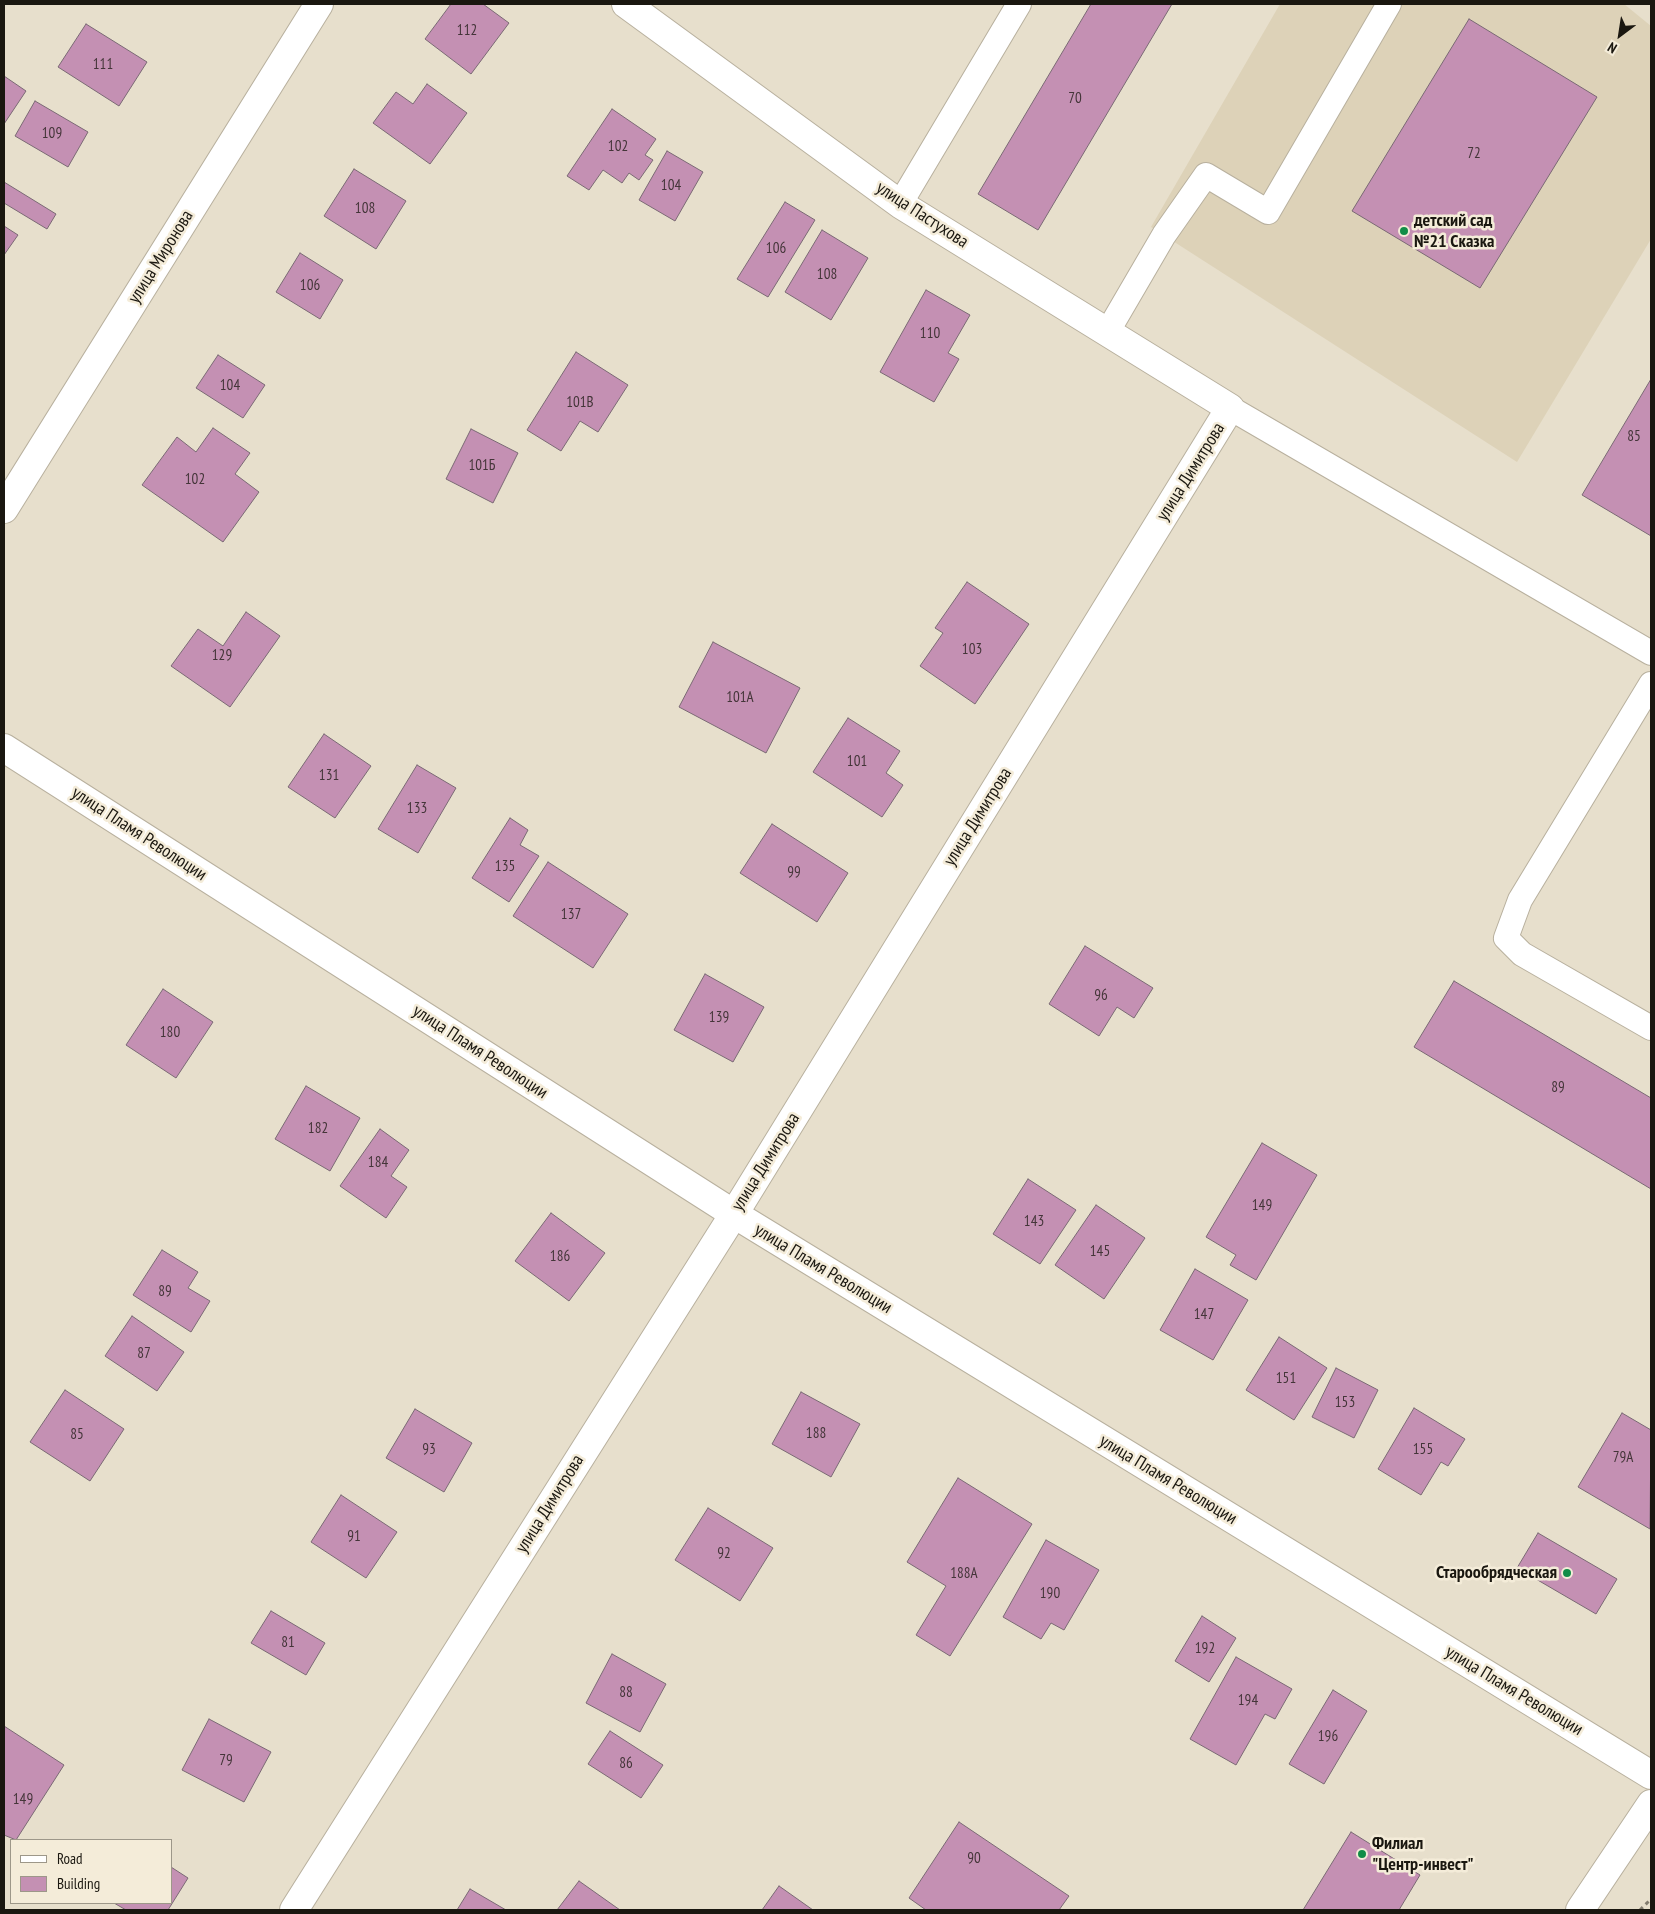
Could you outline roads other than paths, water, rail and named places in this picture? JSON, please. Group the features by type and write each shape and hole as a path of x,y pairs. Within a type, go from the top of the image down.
{"street":[{"name":"улица Миронова","path":"4,509 319,4"},
{"name":"улица Пастухова","path":"626,4 900,204 1230,408"},
{"name":"улица Димитрова","path":"294,1910 734,1214 1230,408"},
{"name":"улица Пламя Революции","path":"4,748 734,1214 1651,1775"},
{"path":"1580,1910 1651,1804"}],"lane":[{"path":"900,204 1018,4"},
{"path":"1108,331 1164,235 1206,175 1268,212 1389,4"},
{"path":"1230,408 1651,653"},
{"path":"1651,684 1520,900 1506,938 1522,954 1651,1028"}],"place":[{"name":"детский сад №21 Сказка","path":"1404,231"},
{"name":"Старообрядческая","path":"1567,1573"},
{"name":"Филиал \"Центр-инвест\"","path":"1362,1854"}]}
